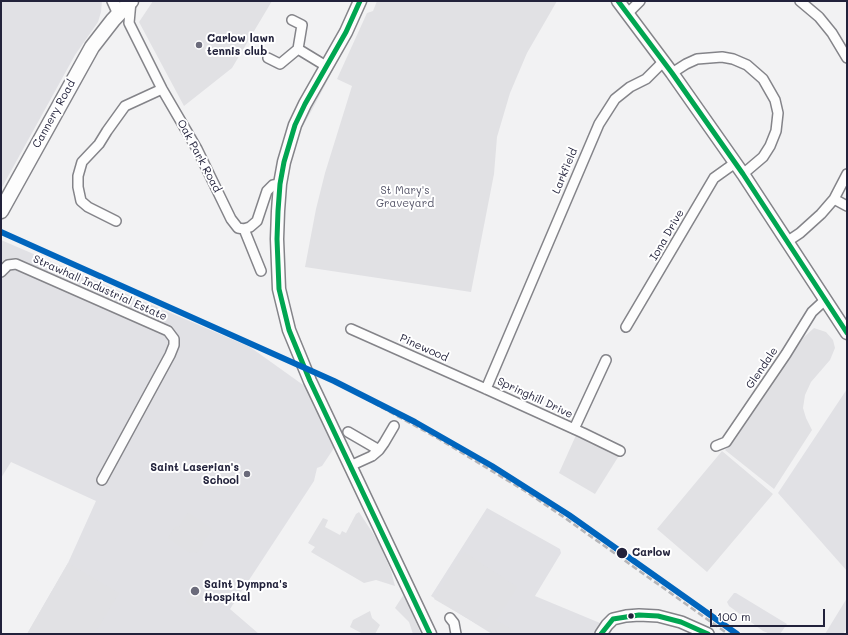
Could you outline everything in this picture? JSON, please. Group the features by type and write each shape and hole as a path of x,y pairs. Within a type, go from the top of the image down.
{"main road":[{"name":"Cannery Road","path":"1,211 92,47 115,12 131,1"},
{"path":"360,1 346,32 305,104 295,125 284,162 280,184 277,239 279,289 290,330 310,381 430,634"},
{"path":"618,1 664,61 735,162 847,333"}],"street":[{"path":"115,12 120,20 129,23 131,1"},
{"path":"628,13 640,1"},
{"path":"800,1 819,17 846,54"},
{"path":"268,58 280,64 298,49 302,25 292,20"},
{"name":"Oak Park Road","path":"129,23 162,89 196,149 231,219 238,228 244,229"},
{"path":"298,49 326,66"},
{"path":"672,73 697,59 722,57 733,59 747,65 763,79 775,100 778,114 776,131 770,146 763,157 743,174"},
{"name":"Larkfield","path":"486,389 599,124 614,99 630,87 646,79 664,61"},
{"path":"116,221 88,207 81,201 78,187 78,176 82,162 99,144 125,106 162,89"},
{"name":"Iona Drive","path":"626,327 714,178 735,162"},
{"path":"788,241 809,225 834,199 847,174"},
{"path":"261,271 244,229 250,227 257,221 267,191 273,185 280,184"},
{"path":"834,199 847,206"},
{"name":"Strawhall Industrial Estate","path":"1,272 8,265 16,264 168,331 174,339 174,345 170,355 102,480"},
{"name":"Glendale","path":"716,446 726,442 786,354 812,312 825,300"},
{"name":"Pinewood","path":"352,329 486,389"},
{"name":"Springhill Drive","path":"574,429 606,360"},
{"name":"Springhill Drive","path":"486,389 620,451"},
{"path":"350,466 372,456 379,450 394,426"},
{"path":"348,432 379,450"},
{"path":"601,634 613,619 639,615 658,616 681,622 708,634"},
{"path":"450,618 454,623 456,634"}],"shaded area":[{"path":"1,1 102,1 98,22 75,55 1,189"},
{"path":"1,240 250,347 306,387 334,448 322,466 317,468 314,481 230,609 259,634 27,634 68,563 96,501 11,462 1,478"},
{"path":"847,389 847,571 778,493"},
{"path":"487,508 560,549 561,553 535,596 600,623 593,634 492,634 431,596"},
{"path":"734,593 787,624 780,634 770,634 763,631 729,606 727,602"},
{"path":"847,598 847,628 843,634 825,634"}],"green space":[{"name":"Carlow lawn tennis club","path":"153,1 272,1 232,68 184,106 139,22"},
{"name":"St Mary's Graveyard","path":"377,1 557,1 527,53 510,93 497,137 494,174 471,292 305,267 316,209 325,173 352,86 337,79 367,13 373,11"},
{"path":"360,15 350,38 312,110 299,133 297,132 306,112"},
{"path":"814,328 826,332 833,340 835,348 830,360 811,382 805,395 803,408 812,430 774,489 725,450 734,441 803,338"},
{"path":"577,433 620,454 595,494 559,473"},
{"path":"722,451 773,494 707,572 657,529"},
{"path":"359,512 378,541 391,571 395,586 376,580 364,583 311,552 315,547 308,543 323,518 328,520 325,527 340,535 342,531 346,533 356,514"},
{"path":"188,513 212,529 203,542 179,527"},
{"path":"176,526 203,544 197,553 189,552 168,538"},
{"path":"464,552 517,587 496,620 513,630 511,634 494,634 434,599"},
{"path":"68,563 119,593 94,634 27,634"},
{"path":"196,589 209,599 199,612 186,602"},
{"path":"404,594 421,634 413,634 409,622 395,608"},
{"path":"370,611 372,618 380,625 375,634 363,634 350,627 353,620"}],"railway":[{"path":"334,381 439,439 525,491 728,634"}],"transit line":[{"path":"360,1 346,32 305,104 295,125 284,162 280,184 278,211 277,239 279,289 289,330 310,381 430,634"},
{"path":"618,1 672,73 743,174 847,333"},
{"path":"1,232 334,381 415,422 492,466 569,515 737,634"},
{"path":"601,634 613,619 639,615 658,616 681,622 708,634"}],"place":[{"name":"Carlow lawn tennis club","path":"199,45"},
{"name":"Saint Laserian's School","path":"247,474"},
{"name":"Carlow","path":"622,553"},
{"name":"Saint Dympna's Hospital","path":"195,591"}]}
